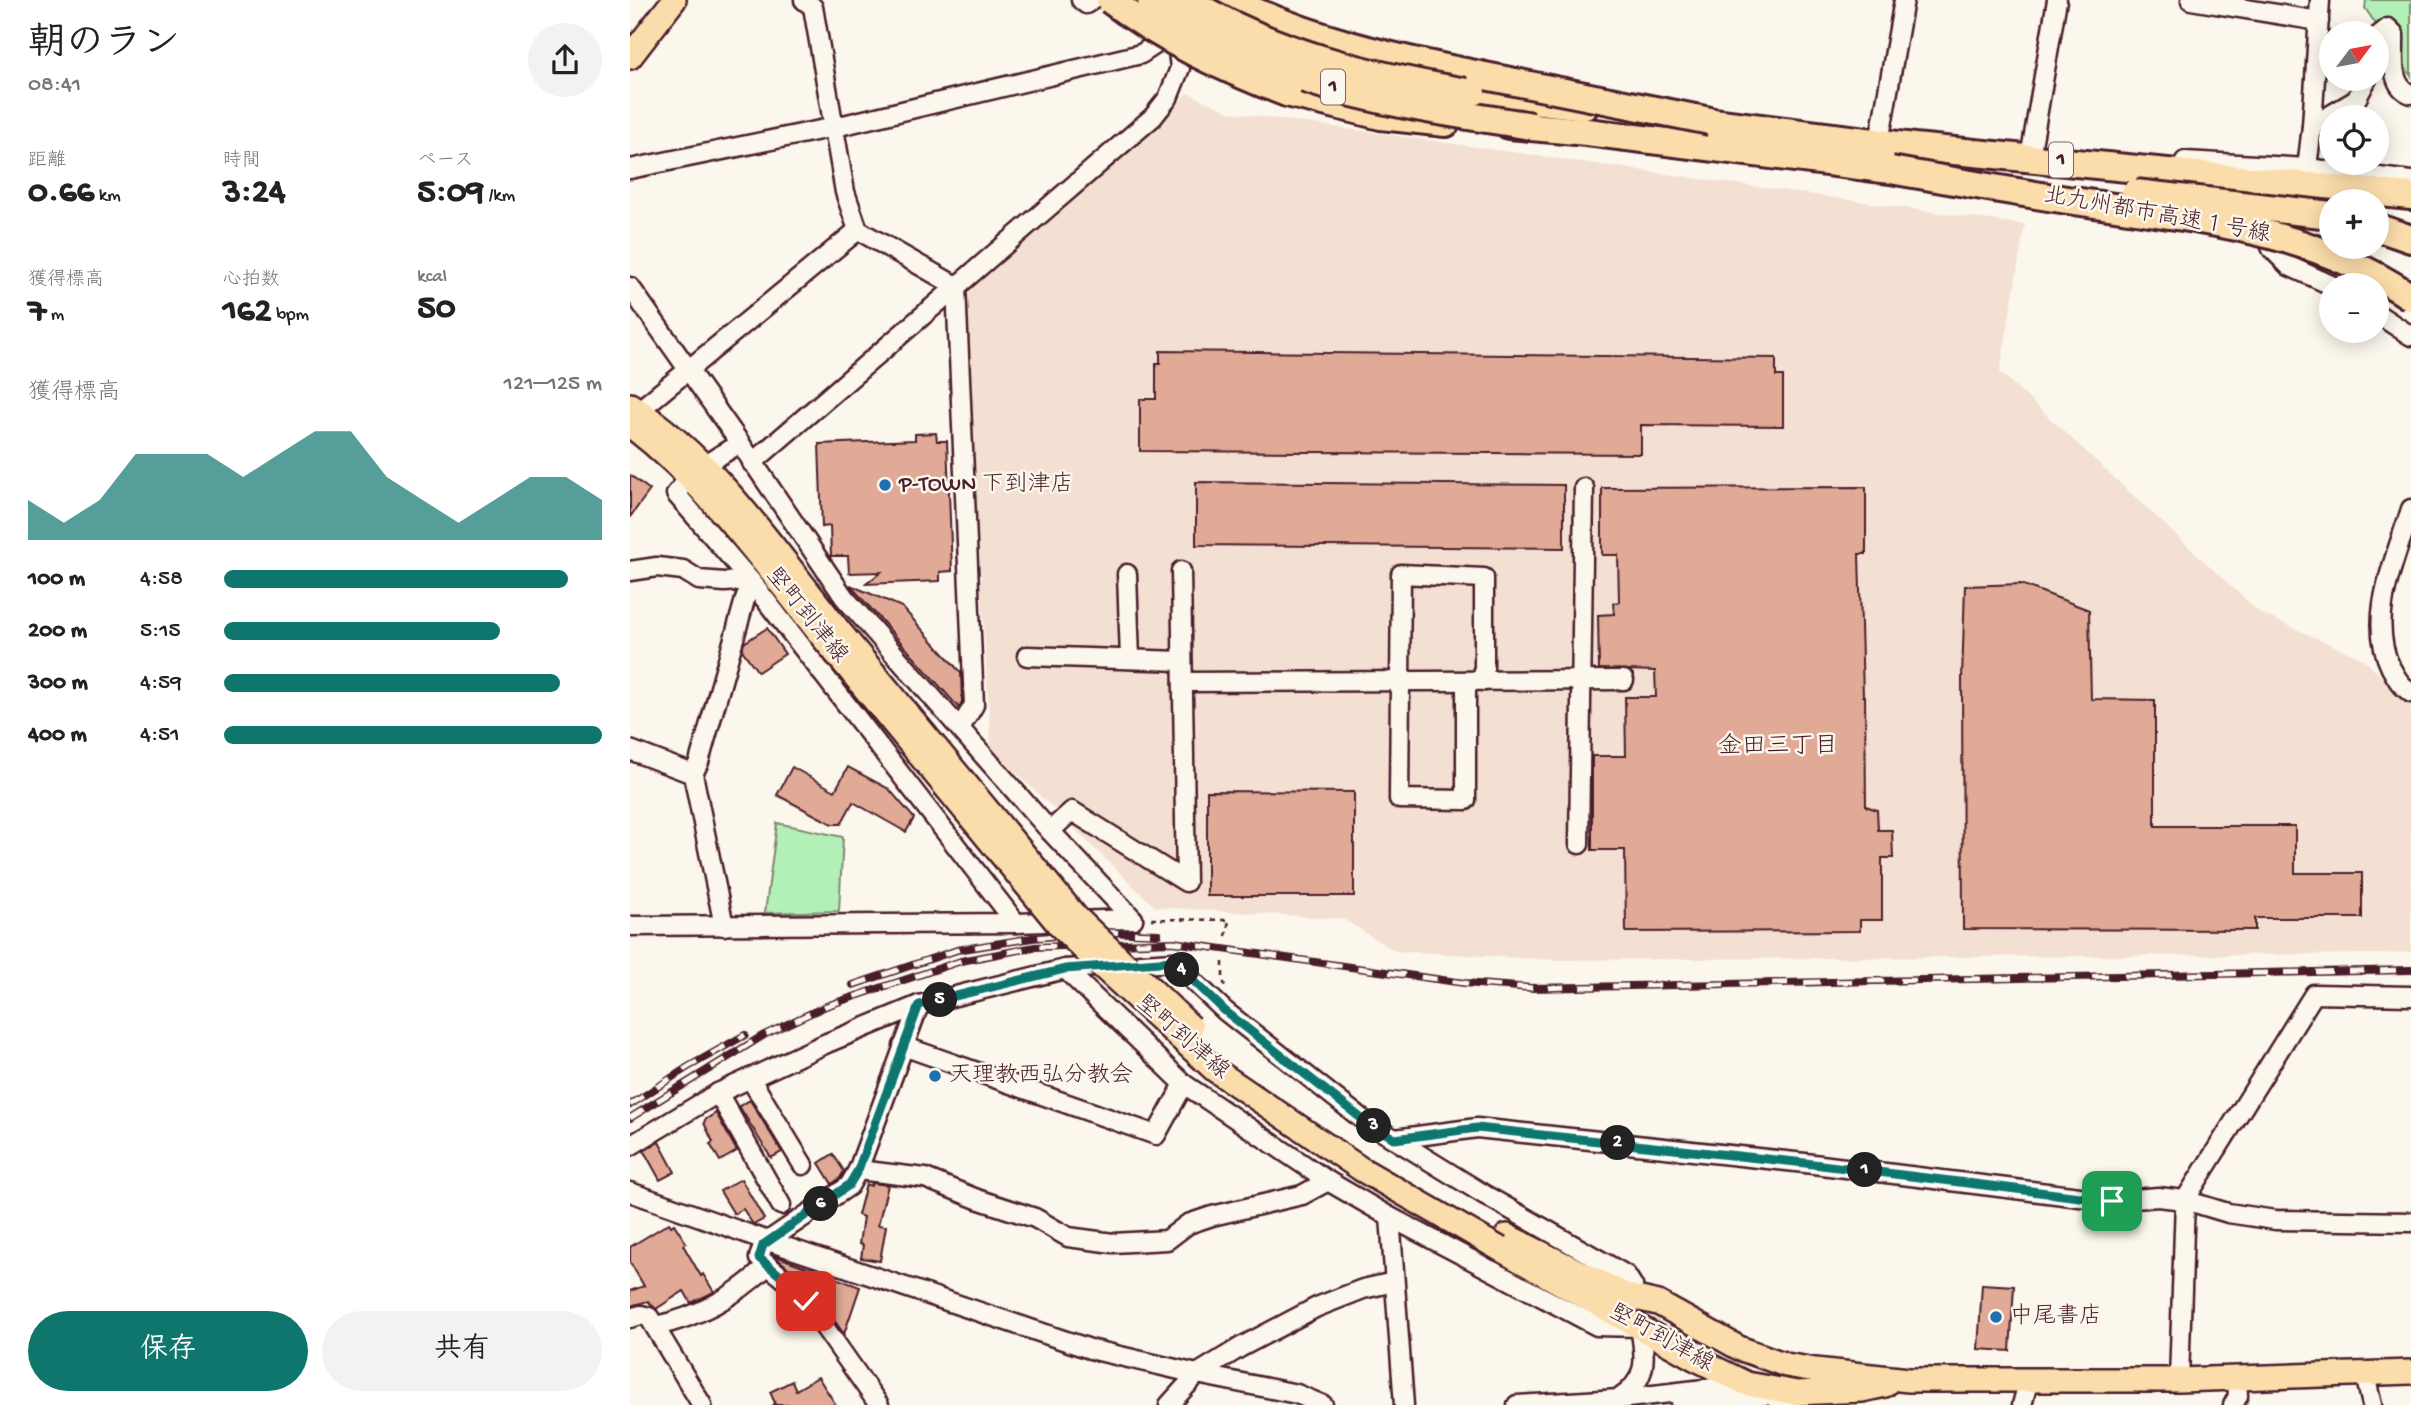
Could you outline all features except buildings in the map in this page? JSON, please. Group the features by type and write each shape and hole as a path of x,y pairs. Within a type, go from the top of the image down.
{"highway":[{"path":"1110,0 1194,53 1236,74 1287,93 1381,116 1455,124 1532,126"},
{"name":"1","path":"1152,0 1224,44 1263,63 1306,79 1398,104 1532,126"},
{"path":"1207,1 1310,34 1416,62 1710,121"},
{"name":"1","path":"1207,1 1239,28 1325,61 1371,74 1472,93 1710,121"},
{"name":"北九州都市高速１号線","path":"1710,121 1914,147 2319,213"},
{"name":"北九州都市高速１号線","path":"1532,126 1891,170 2054,183 2319,214"},
{"name":"北九州都市高速１号線","path":"1914,147 2411,196"},
{"name":"北九州都市高速１号線","path":"1891,170 2273,234 2347,260 2411,297"},
{"path":"2389,222 2411,225"},
{"path":"2389,232 2411,240"}],"main road":[{"path":"630,57 674,0"},
{"name":"堅町到津線","path":"632,415 697,470 720,508 829,631 1060,926 1205,1061 1361,1169 1504,1242 1627,1296 1658,1303 1739,1348 1786,1365 1909,1380 2179,1380 2411,1372"},
{"name":"堅町到津線","path":"1504,1242 1696,1359 1742,1391 1826,1401 1909,1380"},
{"path":"1627,1296 1646,1312 1736,1361 1783,1394 1859,1376"},
{"path":"1736,1361 1745,1374 1742,1391"},
{"path":"1826,1401 1843,1380 1859,1376"}],"street":[{"path":"1081,0 1086,4 1092,0"},
{"path":"1129,0 1176,31 1326,80 1481,111 1950,171 2319,229"},
{"path":"1881,131 1904,0"},
{"path":"2032,146 2057,0"},
{"path":"2191,0 2319,21"},
{"path":"2307,168 2319,0"},
{"path":"630,169 835,127 1141,54 1176,31 1207,1 1255,26 1329,53 1451,79 1881,131 2234,165 2307,168 2411,181"},
{"path":"815,2 845,192 858,230 956,286"},
{"path":"2389,29 2394,34 2396,81 2403,91 2411,94"},
{"path":"752,463 1153,117 1168,98 1180,68 1176,31"},
{"path":"2312,126 2356,100 2361,91"},
{"path":"2260,221 2272,249 2290,266 2319,279"},
{"path":"632,415 858,230"},
{"path":"2389,238 2411,240"},
{"path":"956,286 974,705 960,728"},
{"path":"630,287 844,597 1050,831 1133,919"},
{"path":"2389,322 2411,336"},
{"path":"740,443 697,470 676,494 752,583 1016,923"},
{"path":"1579,844 1584,488"},
{"path":"2411,509 2382,604 2381,628 2385,656 2401,686 2411,693"},
{"path":"630,571 656,567 682,570 699,580 752,583"},
{"path":"1050,831 1072,811 1186,882 1181,571"},
{"path":"1127,574 1129,659"},
{"path":"1401,574 1484,578 1466,800 1399,799 1400,681 1401,574"},
{"path":"724,926 693,774 699,762 752,583"},
{"path":"1027,656 1182,661"},
{"path":"1182,682 1624,680"},
{"path":"630,750 693,774"},
{"path":"630,926 1016,923 1133,919"},
{"path":"630,1146 718,1093 919,1005 1065,969 1173,961 1225,1011 1362,1119 1485,1195 1626,1275 1633,1286 1627,1296"},
{"path":"1065,969 1184,1084 1328,1181 1390,1217 1597,1326 1640,1327 1643,1369 1633,1387 1619,1399"},
{"path":"2179,1380 2185,1200 2314,994 2411,996"},
{"path":"879,1405 806,1301 759,1258 763,1245 849,1185 858,1170 919,1005"},
{"path":"903,1046 1156,1135 1184,1084"},
{"path":"750,1078 803,1165"},
{"path":"718,1093 781,1205"},
{"path":"1395,1139 1477,1128 1805,1163 2112,1201 2158,1197 2185,1200 2228,1213 2275,1220 2411,1222"},
{"path":"858,1170 925,1178 977,1199 1035,1217 1068,1237 1113,1243 1167,1240 1188,1224 1302,1195 1328,1181"},
{"path":"630,1192 1090,1349 1297,1394 1323,1405"},
{"path":"1390,1217 1404,1405"},
{"path":"655,1326 692,1317 750,1282 767,1265"},
{"path":"1169,1405 1197,1374 1216,1361 1317,1307 1363,1289 1394,1283"},
{"path":"630,1318 641,1315 649,1317 702,1405"},
{"path":"2365,1375 2372,1405"},
{"path":"2022,1405 2029,1379"},
{"path":"2233,1405 2238,1396 2237,1379"},
{"path":"1517,1405 1742,1391"},
{"path":"1681,1403 1742,1391"},
{"path":"1619,1399 1703,1405"}],"path":[{"path":"1133,919 1229,920 1226,936"}],"shaded area":[{"path":"1188,93 1229,112 2025,225 2000,372 2260,613 2363,659 2411,705 2411,952 1554,960 1395,951 1343,919 1155,907 991,748 964,291"}],"green space":[{"path":"2366,0 2411,0 2411,76 2389,43 2389,21 2374,21 2365,8"},
{"path":"777,823 843,837 839,911 765,913"}],"railway":[{"path":"853,985 957,950 1032,938 1103,932 1158,934"},
{"path":"630,1118 764,1035 826,1006 961,961 1035,947 1173,942 1464,983 1532,988 2411,970"},
{"path":"630,1105 688,1067 745,1035"}],"place":[{"name":"P-TOWN 下到津店","path":"885,485"},
{"name":"天理教西弘分教会","path":"935,1076"},
{"name":"中尾書店","path":"1996,1317"}],"district":[{"name":"金田三丁目","path":"1778,747"}],"route":[{"path":"806,1301 759,1258 763,1245 849,1185 858,1170 919,1005 1065,969 1173,961 1225,1011 1362,1119 1395,1139 1477,1128 1805,1163 2112,1201"}]}
